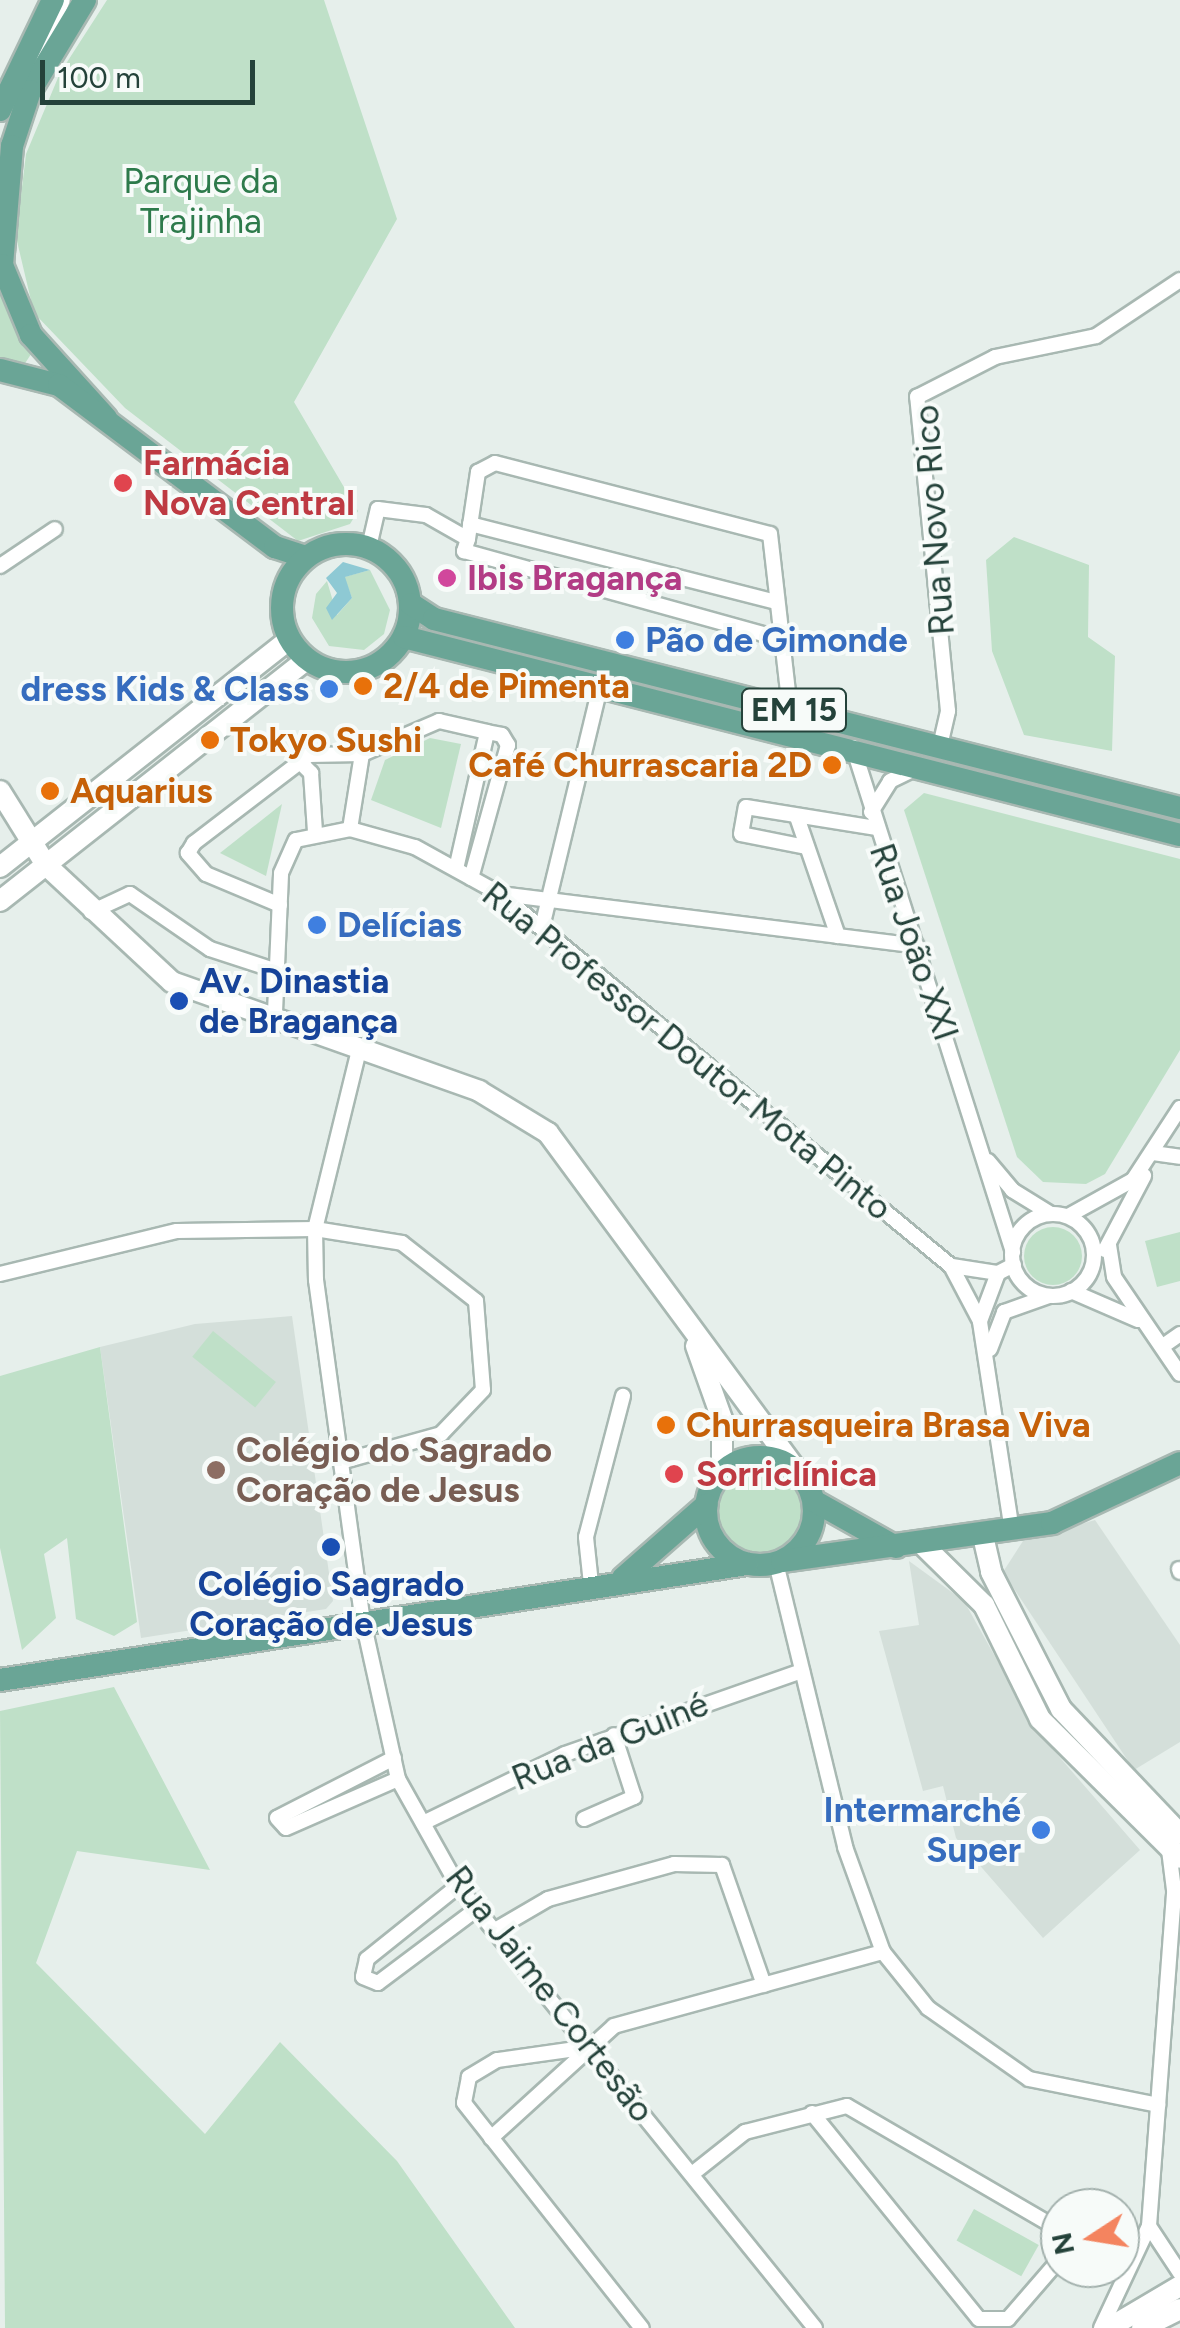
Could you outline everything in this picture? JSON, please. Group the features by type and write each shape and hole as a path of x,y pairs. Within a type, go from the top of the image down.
{"main road":[{"path":"0,109 6,82 53,0"},
{"path":"85,0 42,67 12,146 1,262 35,338 106,418 275,547 306,557"},
{"path":"10,378 35,338"},
{"path":"10,378 106,418"},
{"path":"10,378 82,414 268,557 286,584 290,639 306,659 360,671 404,637 411,604 398,570 369,547 325,546 306,557 286,584"},
{"name":"EM 15","path":"411,604 434,619 1180,808"},
{"name":"EM 15","path":"404,637 1180,834"},
{"path":"852,752 869,740 917,751 936,745"},
{"path":"621,1579 706,1505 722,1472 766,1456 795,1468 814,1501 899,1548"},
{"path":"0,1680 621,1579 923,1546 1012,1531 1052,1523 1180,1463"},
{"path":"779,1562 808,1537 814,1501"},
{"path":"706,1505 712,1535 747,1564"}],"street":[{"path":"0,159 0,109 42,67 63,0"},
{"name":"Rua Novo Rico","path":"936,745 948,711 917,397 995,356 1096,336 1178,283 1180,301"},
{"path":"782,639 464,551 478,472 494,463 770,534 778,602 790,710"},
{"path":"369,547 378,510 426,515 469,531 778,602"},
{"path":"2,560 55,530"},
{"path":"0,866 290,639"},
{"path":"0,901 306,659"},
{"path":"542,927 600,687"},
{"path":"280,904 206,874 188,853 300,762 362,754 438,721 487,732 508,746 472,878"},
{"name":"Rua João XXI","path":"857,726 852,752 918,946 1013,1258"},
{"path":"456,869 487,732"},
{"path":"350,829 362,754"},
{"path":"275,1012 286,854 315,832 311,773 300,762"},
{"path":"871,812 890,781 920,767"},
{"path":"0,791 46,864 91,912 172,982 275,1012 479,1091 548,1132 795,1468"},
{"path":"806,847 741,834 746,807 875,828"},
{"path":"0,812 32,842"},
{"path":"797,816 838,936"},
{"name":"Rua Professor Doutor Mota Pinto","path":"315,832 350,829 456,869 500,894 951,1266 980,1320 1012,1531"},
{"path":"91,912 130,894 210,948 277,970"},
{"path":"500,894 918,946"},
{"path":"315,1229 360,1046"},
{"path":"1071,1291 1109,1245 1153,1153 1180,1108"},
{"path":"1153,1153 1180,1157"},
{"path":"980,1320 998,1273 1013,1258 1021,1230 1052,1214 1068,1216 1118,1194 1153,1153"},
{"name":"Rua João XXI","path":"984,1157 1012,1190 1052,1214"},
{"path":"1068,1216 1087,1232 1092,1266"},
{"path":"0,1274 177,1230 315,1229 402,1243 447,1270 476,1301 485,1342 483,1390 441,1434 344,1461"},
{"name":"Rua Jaime Cortesão","path":"315,1229 362,1622 398,1779 458,1886 815,2328"},
{"path":"1109,1245 1114,1278 1180,1374"},
{"path":"1013,1258 1027,1286 1050,1296"},
{"path":"951,1266 998,1273"},
{"name":"Rua Professor Doutor Mota Pinto","path":"963,1283 986,1300 1016,1306"},
{"path":"989,1360 996,1322 1016,1306 1071,1291 1123,1308 1160,1340"},
{"path":"687,1320 722,1418 722,1472"},
{"path":"1160,1340 1180,1334"},
{"path":"592,1584 586,1537 623,1396"},
{"path":"983,1536 991,1572 1061,1710 1176,1847 1177,1889 1149,2226 1140,2249"},
{"path":"923,1546 984,1604 1040,1719 1176,1847"},
{"path":"779,1562 844,1847 884,1952 928,2008 1029,2079 1158,2105"},
{"name":"Rua da Guiné","path":"423,1823 614,1736 802,1671"},
{"path":"584,1819 634,1798 614,1736"},
{"path":"394,1758 277,1818 286,1828 398,1779"},
{"path":"495,1930 548,1899 674,1864 722,1864 764,1985"},
{"path":"458,1886 367,1959 363,1977 378,1983 477,1909"},
{"path":"491,2138 614,2026 884,1952"},
{"path":"591,2047 497,2060 469,2076 464,2103 642,2328"},
{"path":"692,2174 746,2132 847,2106 1040,2219"},
{"path":"812,2114 979,2319 1008,2319 1040,2282"},
{"path":"1149,2226 1180,2273"},
{"path":"1137,2324 1180,2286"},
{"path":"1105,2328 1123,2288"},
{"path":"1137,2324 1138,2288"},
{"path":"1105,2328 1137,2324 1176,2310"}],"shaded area":[{"name":"Colégio do Sagrado Coração de Jesus","path":"292,1316 333,1601 326,1609 141,1638 100,1347 195,1324"},
{"path":"1095,1520 1180,1645 1180,1742 1134,1770 1003,1572 1023,1541"},
{"path":"909,1561 964,1601 1036,1730 1140,1850 1043,1938 956,1838 943,1786 923,1791 879,1631 919,1625"}],"green space":[{"name":"Parque da Trajinha","path":"107,0 324,0 397,219 294,402 358,511 350,524 298,541 125,408 34,313 16,237 26,154 60,73"},
{"path":"0,288 33,351 24,365 0,361"},
{"path":"1014,537 1089,565 1088,637 1115,656 1112,751 1024,735 992,651 986,560"},
{"path":"370,570 390,610 384,634 364,650 329,646 312,618 316,594 327,581 337,615 352,598 344,577"},
{"path":"430,738 461,744 441,828 371,800 385,760"},
{"path":"924,793 1180,859 1180,1050 1105,1174 1086,1184 1043,1182 1017,1157 904,810"},
{"path":"282,804 266,876 220,853"},
{"path":"1053,1227 1073,1236 1082,1256 1073,1276 1053,1285 1033,1276 1024,1256 1033,1236"},
{"path":"1180,1232 1180,1281 1157,1287 1145,1241"},
{"path":"213,1331 276,1382 255,1408 192,1357"},
{"path":"100,1347 137,1622 114,1636 76,1619 67,1538 44,1554 56,1618 22,1650 0,1548 0,1376"},
{"path":"758,1468 788,1481 801,1511 788,1541 758,1554 728,1541 715,1511 728,1481"},
{"path":"114,1687 210,1870 77,1851 36,1963 205,2134 280,2042 397,2161 515,2328 5,2328 0,1711"},
{"path":"974,2209 1039,2245 1021,2276 957,2240"}],"water":[{"path":"343,562 370,570 345,577 352,598 332,620 326,608 337,593 326,578"}],"place":[{"name":"Farmácia Nova Central","path":"123,483"},
{"name":"Ibis Bragança","path":"447,578"},
{"name":"Pão de Gimonde","path":"625,640"},
{"name":"2/4 de Pimenta","path":"363,686"},
{"name":"dress Kids & Class","path":"329,689"},
{"name":"Tokyo Sushi","path":"210,740"},
{"name":"Café Churrascaria 2D","path":"832,765"},
{"name":"Aquarius","path":"50,791"},
{"name":"Delícias","path":"317,925"},
{"name":"Av. Dinastia de Bragança","path":"179,1001"},
{"name":"Churrasqueira Brasa Viva","path":"666,1425"},
{"name":"Colégio do Sagrado Coração de Jesus","path":"216,1470"},
{"name":"Sorriclínica","path":"674,1474"},
{"name":"Colégio Sagrado Coração de Jesus","path":"331,1547"},
{"name":"Intermarché Super","path":"1041,1830"}]}
